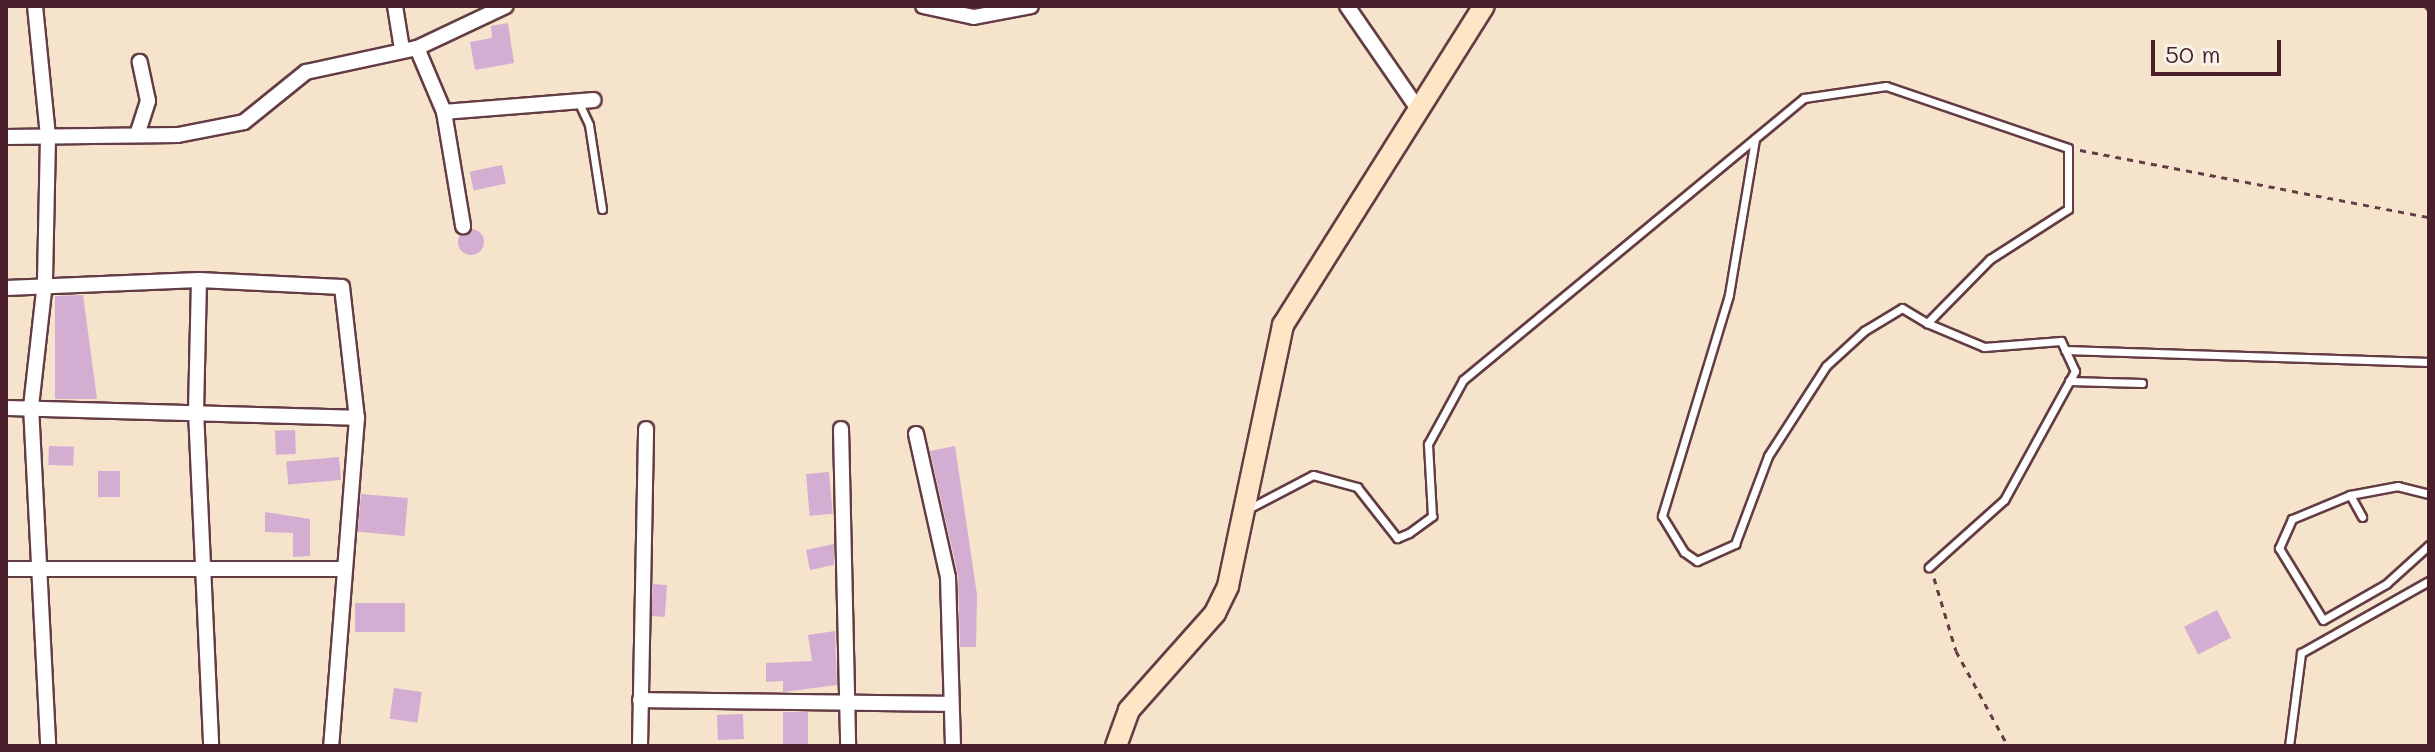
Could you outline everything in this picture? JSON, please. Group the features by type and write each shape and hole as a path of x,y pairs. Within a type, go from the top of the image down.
{"street":[{"path":"35,6 48,137 45,282 31,406 48,746"},
{"path":"395,6 409,48 444,112 463,226"},
{"path":"6,137 137,135 244,122 306,72 409,48 506,6"},
{"path":"923,6 974,17 1031,6"},
{"path":"1347,6 1416,106"},
{"path":"1116,746 1129,710 1215,613 1248,509 1265,384 1283,325 1416,106 1484,6"},
{"path":"137,135 153,109 140,62"},
{"path":"444,112 594,100"},
{"path":"199,280 196,411 206,568 211,746"},
{"path":"6,288 45,282 199,280 342,287 357,418 331,746"},
{"path":"6,408 31,406 357,418"},
{"path":"640,746 646,429"},
{"path":"841,429 848,746"},
{"path":"916,434 948,577 953,746"},
{"path":"6,569 345,569"},
{"path":"640,700 951,704"}],"lane":[{"path":"1248,509 1313,475 1357,487 1397,538 1432,516 1428,444 1463,380 1804,98 1886,86 2068,148 2068,209 1990,259 1927,323"},
{"path":"577,99 589,125 602,209"},
{"path":"1755,139 1732,282 1662,516 1676,543 1697,561 1735,544 1768,456 1826,366 1879,317 1902,308 1927,323 1984,347 2045,338 2065,350 2429,362"},
{"path":"1929,567 2004,500 2075,371 2065,350"},
{"path":"2069,381 2142,383"},
{"path":"2429,494 2398,486 2350,495 2292,519 2279,548 2323,620 2386,584 2429,545"},
{"path":"2350,495 2362,517"},
{"path":"2289,746 2301,653 2429,581"}],"path":[{"path":"2425,6 2429,11"},
{"path":"2068,148 2429,217"},
{"path":"1929,567 1956,651 2008,746"}],"building":[{"path":"508,23 514,63 475,70 470,42 492,38 491,26"},
{"path":"502,165 506,184 474,190 470,172"},
{"path":"471,229 480,233 484,242 480,251 471,255 462,251 458,242 462,233"},
{"path":"83,295 97,399 55,399 55,296"},
{"path":"295,430 296,454 276,455 275,431"},
{"path":"49,446 74,447 73,466 48,465"},
{"path":"955,446 977,595 976,647 960,647 958,575 930,451"},
{"path":"339,457 341,480 288,485 286,462"},
{"path":"98,471 120,471 120,497 98,497"},
{"path":"829,472 833,514 810,516 806,474"},
{"path":"361,494 408,498 405,536 358,532"},
{"path":"265,512 310,519 310,556 293,557 293,533 265,532"},
{"path":"834,544 834,565 810,570 806,550"},
{"path":"653,584 667,585 665,617 651,616"},
{"path":"355,603 405,603 405,632 355,632"},
{"path":"2217,610 2231,638 2198,654 2184,627"},
{"path":"835,631 837,685 783,692 783,681 766,682 766,663 812,661 808,635"},
{"path":"394,688 422,692 417,723 390,719"},
{"path":"783,712 808,712 808,746 783,746"},
{"path":"743,714 744,739 718,740 717,715"}]}
